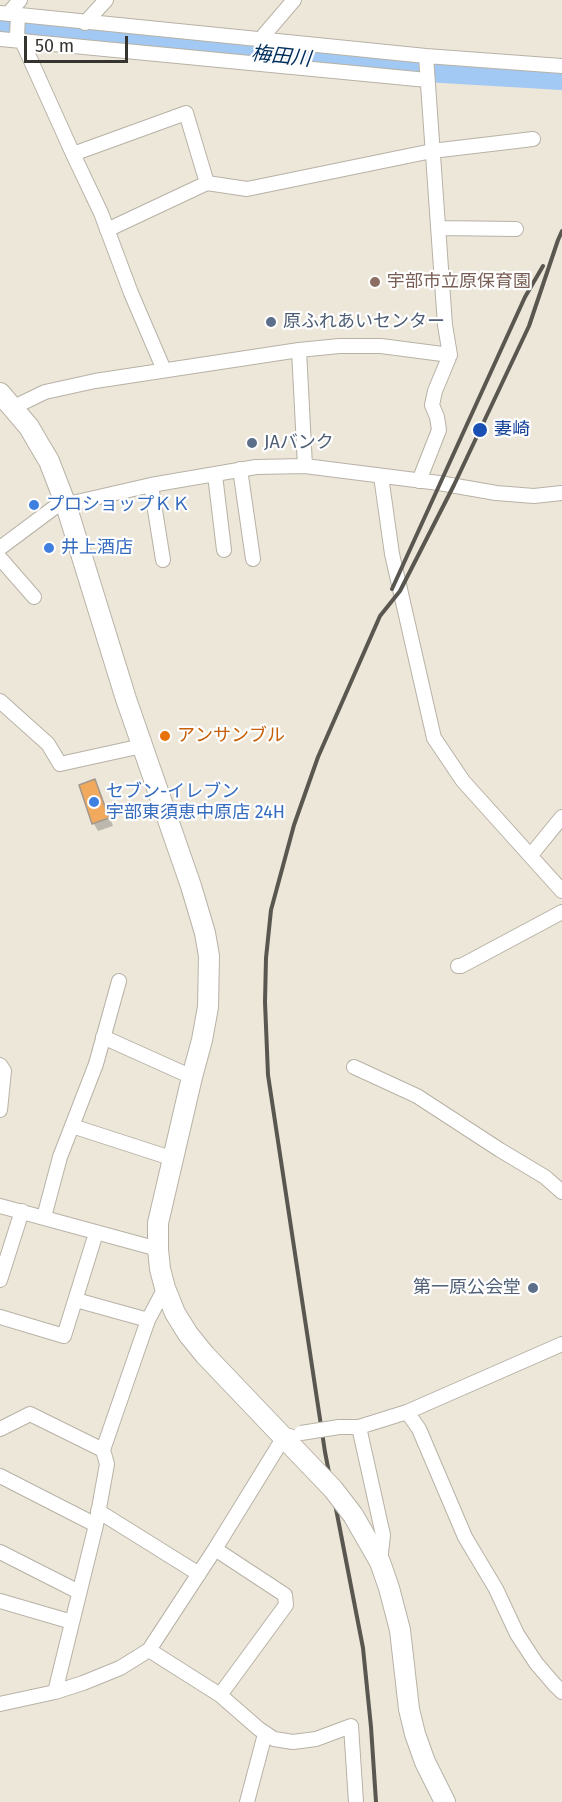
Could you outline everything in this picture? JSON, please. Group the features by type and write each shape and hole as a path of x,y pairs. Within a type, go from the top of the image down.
{"street":[{"path":"20,0 11,16 19,38 101,213 131,293 164,370"},
{"path":"85,23 106,0"},
{"path":"261,40 294,0"},
{"path":"11,16 238,41 261,40 426,68"},
{"path":"112,48 113,28"},
{"path":"0,39 19,38 238,61 426,68 562,66"},
{"path":"238,41 238,61"},
{"path":"419,481 439,430 432,405 435,391 450,355 445,325 426,68"},
{"path":"73,154 186,113 207,183"},
{"path":"108,230 207,183 247,189 432,151 533,139"},
{"path":"438,228 516,230"},
{"path":"14,407 45,392 94,381 299,350 339,346 381,346 450,355"},
{"path":"299,350 305,466"},
{"path":"0,393 29,427 49,461 66,505 142,747 205,933 209,956 208,1007 158,1223 158,1249 165,1288 175,1313 188,1334 205,1355 292,1435 309,1464 352,1515 380,1563 398,1621 409,1709 415,1734 425,1762 445,1802"},
{"path":"0,548 55,507 151,485 240,469 305,466 454,485 496,493 534,496 562,493"},
{"path":"240,469 253,559"},
{"path":"214,475 224,550"},
{"path":"381,476 392,554 434,738 463,781 562,891"},
{"path":"151,485 163,560"},
{"path":"0,558 33,597"},
{"path":"0,701 48,744 60,764 142,747"},
{"path":"531,855 562,817"},
{"path":"458,966 562,912"},
{"path":"44,1218 60,1157 96,1064 119,981"},
{"path":"103,1037 192,1077"},
{"path":"0,1065 4,1071 0,1110"},
{"path":"354,1067 417,1096 545,1177 562,1192"},
{"path":"72,1125 174,1159"},
{"path":"0,1206 158,1249"},
{"path":"0,1280 22,1211"},
{"path":"0,1317 64,1336 96,1233"},
{"path":"55,1692 96,1525 107,1464 103,1450 148,1320 165,1288"},
{"path":"76,1300 148,1320"},
{"path":"0,1704 55,1692 120,1668 149,1650 292,1435 339,1427 359,1427 407,1412 562,1344"},
{"path":"407,1412 418,1429 465,1537 496,1589 517,1634 536,1663 562,1692"},
{"path":"0,1429 30,1414 103,1450"},
{"path":"359,1427 383,1535 380,1563"},
{"path":"0,1476 96,1525"},
{"path":"98,1511 199,1574"},
{"path":"215,1549 285,1594 286,1605 220,1695"},
{"path":"0,1552 79,1592"},
{"path":"0,1601 72,1622"},
{"path":"149,1650 220,1695 265,1734 274,1739 293,1742 316,1739 351,1726 356,1802"},
{"path":"247,1802 265,1734"}],"building":[{"name":"セブン-イレブン 宇部東須恵中原店 24H","path":"95,779 109,818 92,824 79,785"}],"waterway":[{"name":"梅田川","path":"0,27 357,66 562,78"}],"railway":[{"path":"376,1802 363,1648 325,1452 268,1075 265,1002 266,958 271,910 294,825 318,757 380,616 400,591 454,485 529,326 562,231"},
{"path":"392,589 525,297 543,266"}],"place":[{"name":"宇部市立原保育園","path":"375,282"},
{"name":"原ふれあいセンター","path":"271,322"},
{"name":"妻崎","path":"480,430"},
{"name":"JAバンク","path":"252,443"},
{"name":"プロショップＫＫ","path":"34,505"},
{"name":"井上酒店","path":"49,548"},
{"name":"アンサンブル","path":"165,736"},
{"name":"セブン-イレブン 宇部東須恵中原店 24H","path":"94,802"},
{"name":"第一原公会堂","path":"533,1288"}]}
